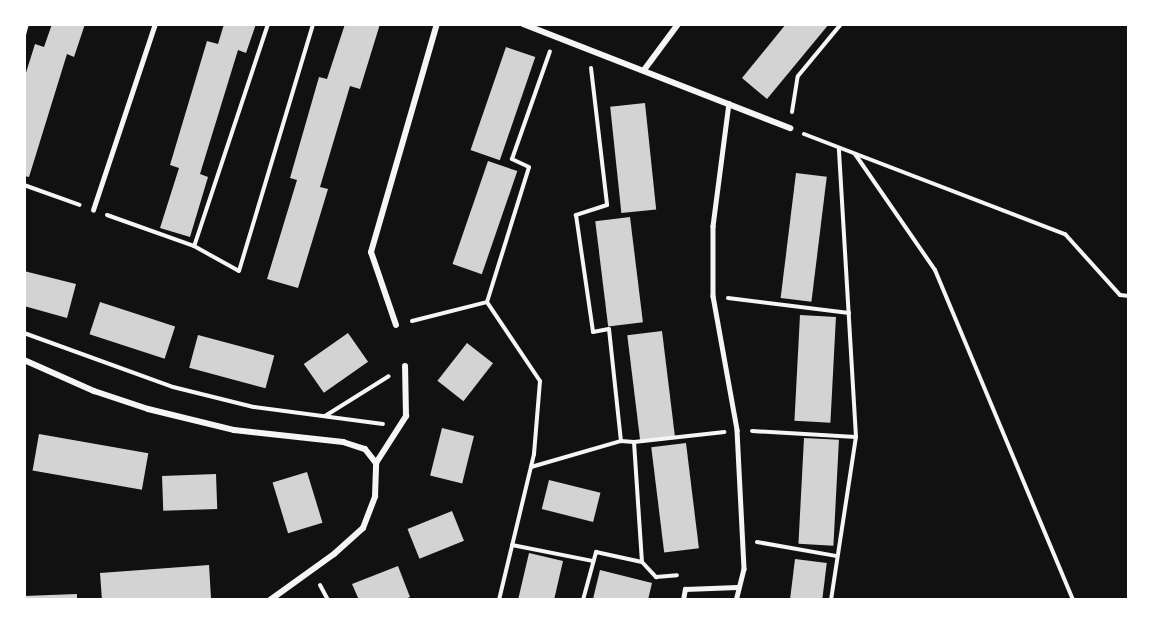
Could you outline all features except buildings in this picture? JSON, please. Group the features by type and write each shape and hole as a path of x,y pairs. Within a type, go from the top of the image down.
{"street":[{"path":"396,325 371,252 437,24"},
{"path":"524,24 790,128"},
{"path":"644,70 678,24"},
{"path":"24,360 94,391 147,408 234,430 343,442 365,449 376,463"},
{"path":"270,600 334,554 363,528 375,496 376,463 402,426 406,416 405,366"}],"lane":[{"path":"93,210 155,24"},
{"path":"729,103 713,226 713,296 738,430 744,569 737,586 736,600"},
{"path":"683,600 685,589 737,586"}],"path":[{"path":"24,32 27,24"},
{"path":"268,24 194,246 239,271 313,24"},
{"path":"841,24 798,76 790,128 1065,234 1120,295 1129,296"},
{"path":"487,302 529,167 512,159 555,36"},
{"path":"589,49 607,205 576,215 593,332 609,329 621,441"},
{"path":"831,600 856,437 839,148"},
{"path":"854,153 935,270 1073,600"},
{"path":"713,296 849,312"},
{"path":"396,325 487,302"},
{"path":"487,302 540,381 534,454 499,600"},
{"path":"24,333 173,387 254,407 402,426"},
{"path":"325,416 405,366"},
{"path":"531,467 621,441 634,442 738,430 856,437"},
{"path":"634,442 642,562"},
{"path":"744,540 836,556"},
{"path":"512,546 593,561"},
{"path":"583,600 596,552 642,562 656,577 689,574"}]}
